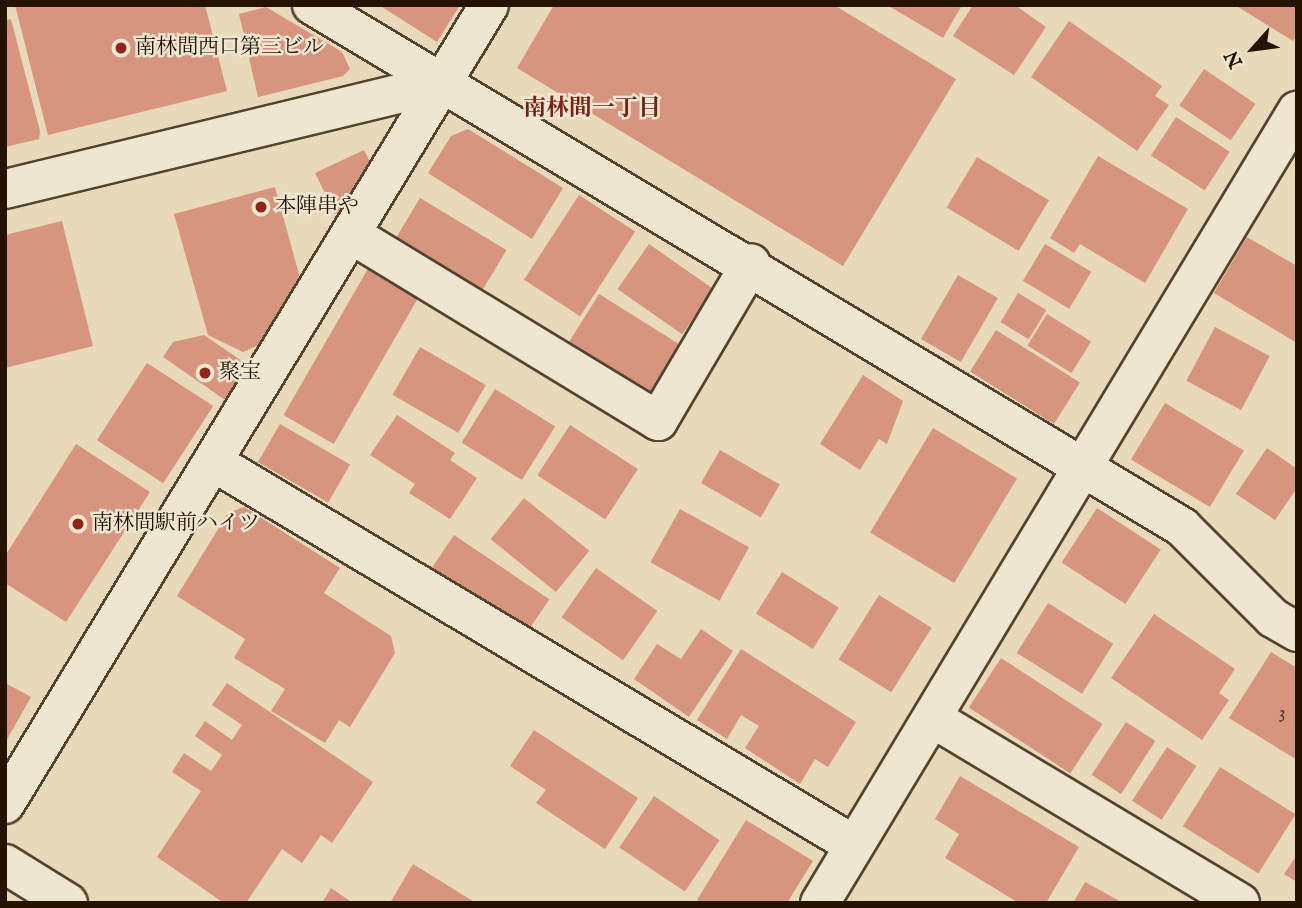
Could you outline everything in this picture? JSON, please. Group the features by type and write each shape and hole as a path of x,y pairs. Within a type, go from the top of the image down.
{"street":[{"path":"312,5 751,263 1083,469 1182,527 1273,618 1297,632"},
{"path":"5,804 354,236 489,5"},
{"path":"5,190 442,83"},
{"path":"820,903 934,719 1297,111"},
{"path":"354,236 658,421 751,263"},
{"path":"215,463 854,845"},
{"path":"934,719 1240,903"},
{"path":"5,864 68,903"}],"building":[{"name":"南林間西口第三ビル","path":"15,5 205,5 227,91 48,135"},
{"path":"379,5 460,5 437,42"},
{"path":"554,5 834,5 956,79 843,266 517,68"},
{"path":"887,5 962,5 943,38"},
{"path":"973,5 1015,5 1046,27 1014,75 953,36"},
{"path":"1235,5 1297,5 1297,35 1293,41"},
{"path":"266,7 342,52 350,69 343,76 258,97 239,14"},
{"path":"11,19 40,131 39,139 5,147 5,20"},
{"path":"1069,21 1162,86 1155,96 1169,105 1137,151 1031,77"},
{"path":"1204,69 1255,104 1231,140 1179,105"},
{"path":"1176,117 1230,152 1205,190 1151,156"},
{"path":"468,129 563,188 532,239 428,173 451,136"},
{"path":"364,150 370,162 351,206 335,214 315,173"},
{"path":"1098,156 1188,209 1145,283 1080,244 1074,253 1050,238"},
{"path":"977,157 1049,200 1019,251 947,208"},
{"path":"275,187 305,296 282,334 243,352 208,335 174,214"},
{"path":"579,195 635,231 580,316 524,280"},
{"path":"420,198 507,250 481,292 395,240"},
{"path":"62,221 93,346 5,368 5,235"},
{"path":"1247,237 1297,266 1297,343 1214,293"},
{"path":"649,244 714,289 682,334 617,289"},
{"path":"1045,244 1091,272 1069,309 1023,281"},
{"path":"369,267 419,296 334,444 284,415"},
{"path":"958,275 998,298 961,362 921,339"},
{"path":"1018,293 1046,310 1029,339 1000,322"},
{"path":"599,294 681,345 650,395 568,344"},
{"path":"1047,314 1091,342 1071,373 1027,345"},
{"path":"1215,327 1270,356 1241,410 1186,381"},
{"path":"996,330 1080,382 1054,424 970,372"},
{"path":"204,335 252,368 228,402 163,357 173,342"},
{"path":"420,347 486,385 458,433 392,395"},
{"path":"147,363 213,406 163,483 97,440"},
{"path":"863,375 903,401 887,444 879,439 860,470 820,444"},
{"path":"495,389 555,427 522,480 462,442"},
{"path":"1165,403 1244,450 1210,507 1131,460"},
{"path":"397,415 455,453 450,460 477,478 450,519 409,493 415,484 370,455"},
{"path":"280,424 350,464 328,503 258,462"},
{"path":"570,425 638,469 605,519 537,475"},
{"path":"933,428 1017,478 954,583 870,533"},
{"name":"南林間駅前ハイツ","path":"76,444 150,492 66,622 5,583 5,556"},
{"path":"1267,448 1297,469 1297,488 1275,520 1236,494"},
{"path":"720,450 780,484 761,517 701,483"},
{"path":"524,498 589,551 556,592 491,539"},
{"path":"244,507 340,568 324,593 391,636 395,653 350,727 339,720 325,743 271,711 285,689 234,658 245,639 177,596 228,513"},
{"path":"1097,508 1161,549 1125,604 1062,563"},
{"path":"680,509 749,547 720,601 650,562"},
{"path":"454,535 549,599 524,637 428,573"},
{"path":"596,568 657,611 623,660 562,617"},
{"path":"782,572 839,608 813,649 756,614"},
{"path":"879,595 932,628 891,692 839,659"},
{"path":"1048,603 1113,644 1082,694 1017,653"},
{"path":"1154,614 1235,669 1219,693 1229,700 1202,740 1111,678"},
{"path":"701,629 733,651 689,717 634,679 657,644 681,659"},
{"path":"741,649 856,722 828,767 815,759 800,784 745,748 759,726 741,715 727,739 697,720"},
{"path":"1271,652 1297,668 1297,760 1229,718"},
{"path":"1001,658 1102,724 1070,773 969,707"},
{"path":"5,683 31,697 5,743"},
{"path":"227,683 373,782 332,843 321,835 302,863 282,849 246,903 224,903 157,857 201,791 172,772 184,753 211,771 222,755 195,736 205,721 232,740 242,725 212,705"},
{"path":"1126,722 1155,741 1121,794 1092,775"},
{"path":"534,730 638,798 605,849 536,803 546,790 510,766"},
{"path":"1167,747 1196,766 1161,820 1132,801"},
{"path":"1220,767 1295,814 1258,874 1183,826"},
{"path":"960,776 1079,847 1046,903 1019,903 945,858 959,834 935,819"},
{"path":"654,796 719,840 685,892 619,847"},
{"path":"746,820 813,861 787,903 703,903 697,900"},
{"path":"1297,855 1297,882 1284,874"},
{"path":"413,864 476,903 390,903"},
{"path":"1085,882 1123,903 1073,903"},
{"path":"331,888 353,903 322,903"}],"place":[{"name":"南林間西口第三ビル","path":"121,48"},
{"name":"本陣串や","path":"261,207"},
{"name":"聚宝","path":"205,373"},
{"name":"南林間駅前ハイツ","path":"78,524"}],"district":[{"name":"南林間一丁目","path":"592,109"}]}
